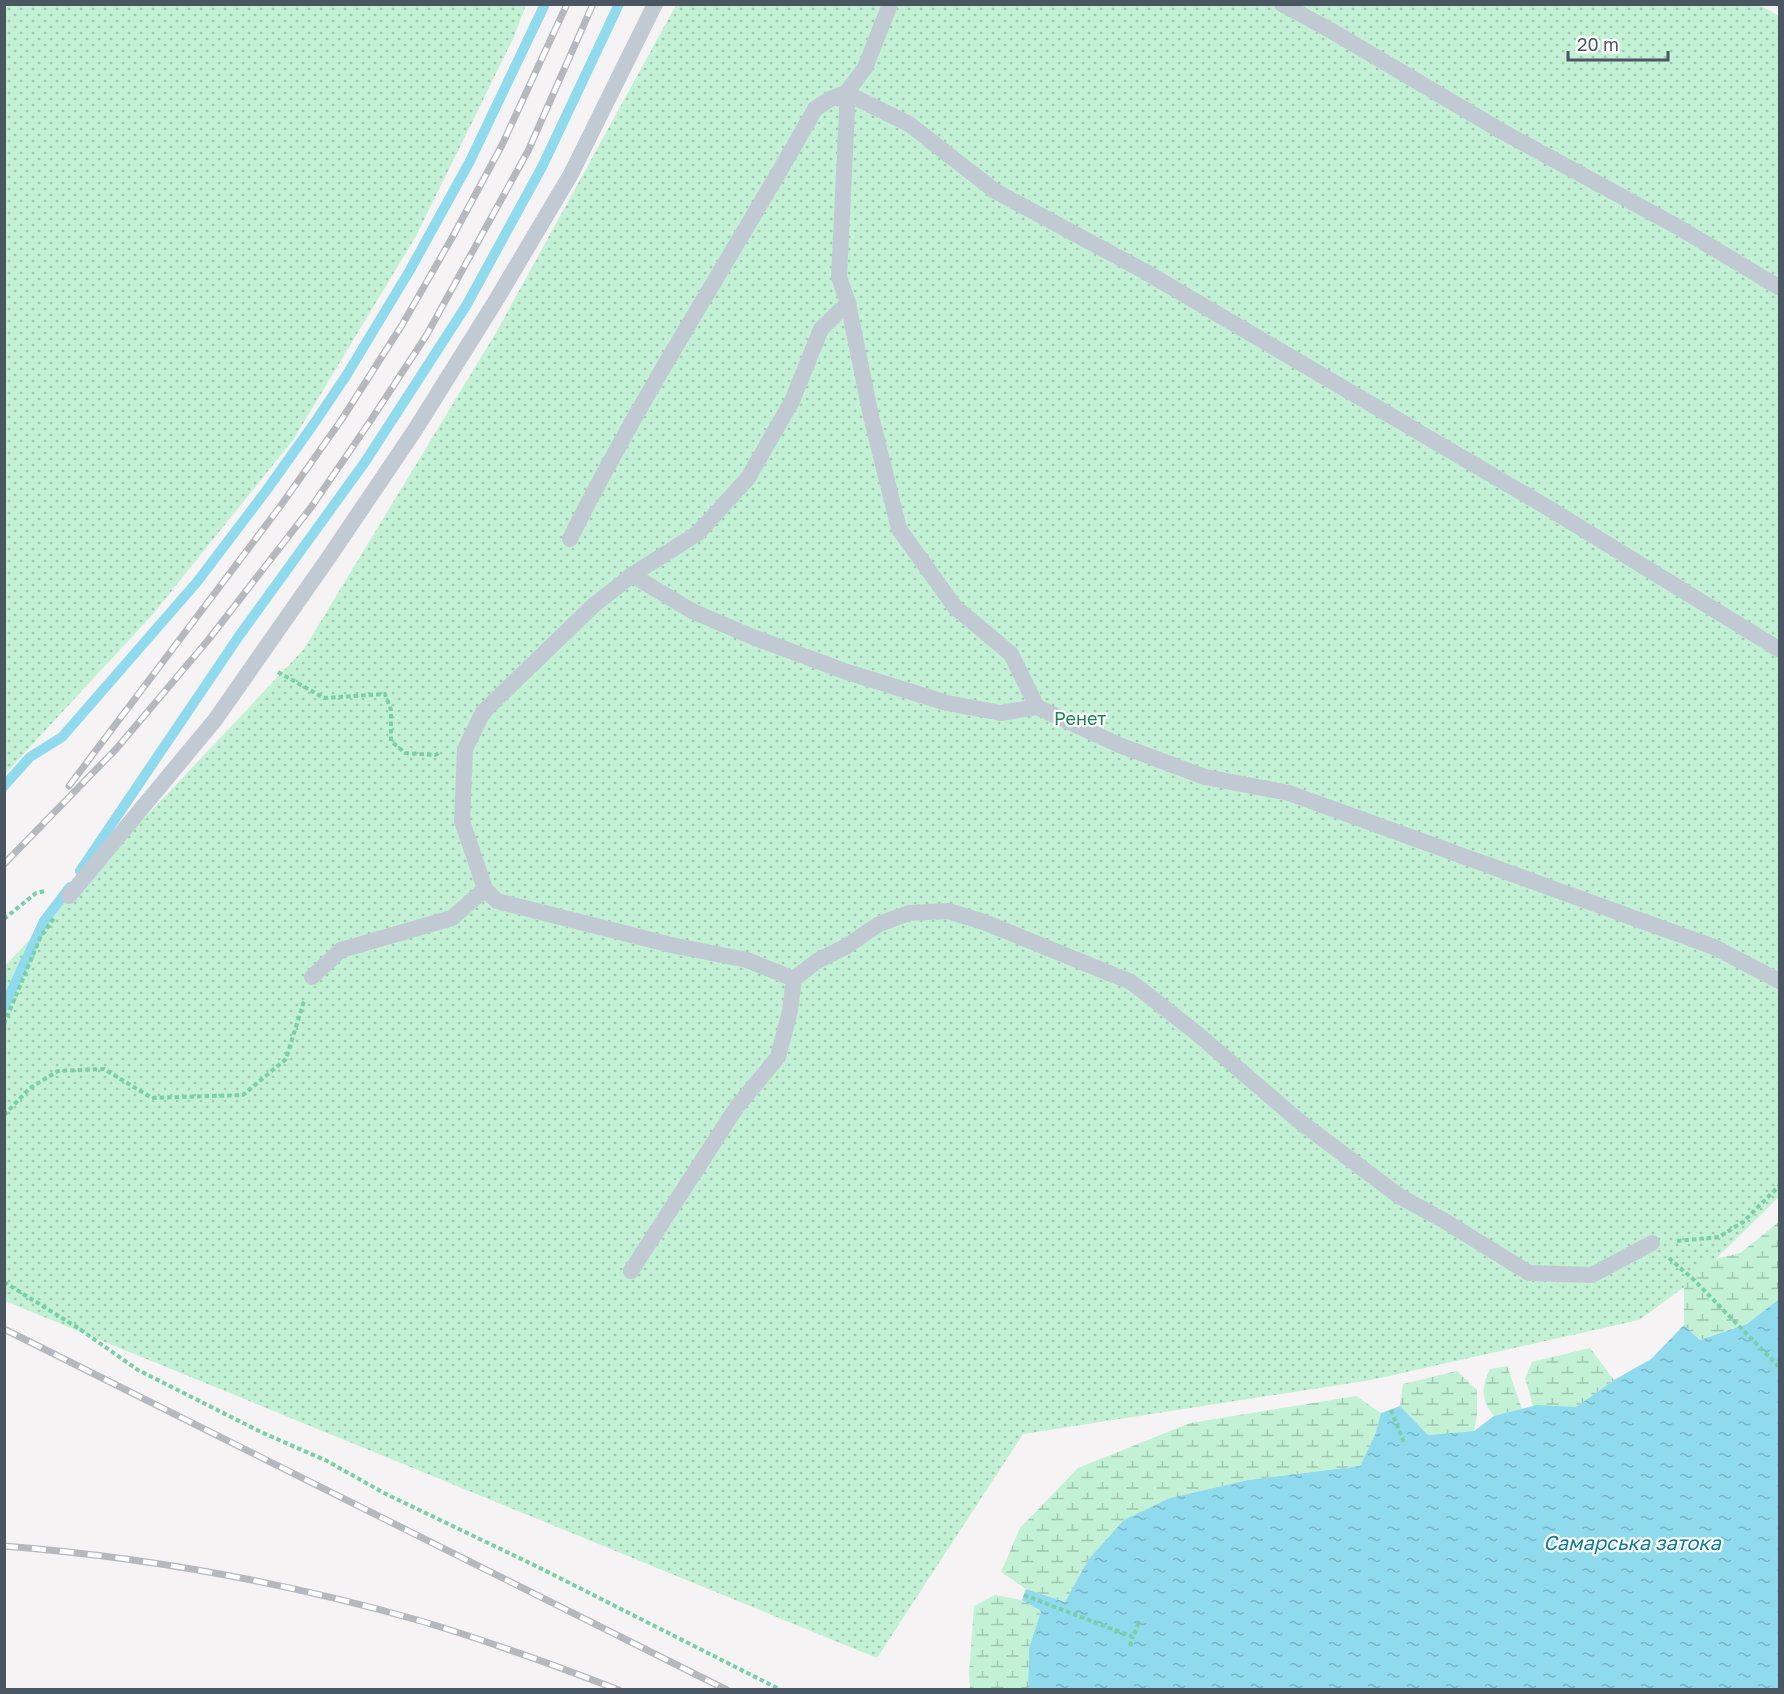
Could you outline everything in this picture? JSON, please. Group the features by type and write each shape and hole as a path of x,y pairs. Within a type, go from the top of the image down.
{"lane":[{"path":"69,896 215,720 415,430 571,174 655,4"},
{"path":"570,539 653,384 815,109 830,99 846,93 865,68 890,4"},
{"path":"1282,4 1503,132 1678,227 1779,288"},
{"path":"846,93 839,278 848,303 871,416 899,529 955,608 1011,654 1037,707"},
{"path":"846,93 909,124 996,192 1144,271 1550,509 1779,650"},
{"path":"794,979 747,960 671,945 497,901 485,889 462,821 465,749 483,712 594,605 632,575 698,533 748,478 792,401 821,329 848,303"},
{"path":"632,575 692,611 755,638 847,672 947,703 990,711 1001,713 1037,707 1119,745 1205,777 1289,793 1714,947 1779,981"},
{"path":"312,977 341,950 452,918 485,889"},
{"path":"631,1271 736,1108 778,1057 790,1011 794,979 817,961 847,946 879,924 909,913 948,911 975,919 1131,982 1194,1031 1299,1121 1399,1196 1443,1220 1529,1274 1592,1275 1652,1243"}],"path":[{"path":"257,660 324,698 385,694 391,710 391,741 405,753 435,755 455,747 465,749"},
{"path":"4,919 36,893 47,891"},
{"path":"4,1024 41,936 69,896"},
{"path":"4,1115 30,1088 58,1071 104,1069 152,1098 243,1095 286,1059 312,977"},
{"path":"1652,1243 1719,1237 1743,1222 1779,1185"},
{"path":"1694,1280 1779,1368"},
{"path":"4,1282 78,1328 138,1370 261,1432 327,1461 384,1493 538,1567 781,1689"},
{"path":"1391,1410 1405,1445"},
{"path":"1024,1594 1133,1638"},
{"path":"1130,1646 1139,1622"}],"green space":[{"path":"5,4 526,5 513,39 416,236 293,440 153,614 5,774"},
{"name":"Ренет","path":"1758,4 1779,16 1779,1197 1694,1280 1639,1320 1371,1380 1023,1434 877,1658 5,1301 4,967 304,649 497,331 676,5"},
{"path":"1779,1222 1779,1299 1747,1324 1700,1340 1684,1325 1684,1283 1702,1262 1740,1253"},
{"path":"1590,1348 1614,1380 1576,1407 1533,1406 1525,1378 1532,1362"},
{"path":"1507,1366 1522,1409 1494,1416 1485,1399 1485,1382 1490,1369"},
{"path":"1457,1371 1477,1390 1477,1415 1474,1431 1428,1435 1400,1406 1403,1384"},
{"path":"1356,1396 1381,1413 1375,1435 1360,1466 1248,1480 1170,1498 1088,1560 1065,1602 1026,1589 1001,1572 1020,1528 1078,1468 1190,1423"},
{"path":"995,1595 1022,1600 1041,1611 1029,1648 1028,1689 970,1690 974,1606"}],"water":[{"name":"Самарська затока","path":"1779,1299 1779,1689 1028,1689 1029,1648 1041,1611 1022,1600 1026,1589 1065,1602 1088,1560 1124,1520 1170,1498 1248,1480 1360,1466 1375,1435 1381,1413 1400,1406 1428,1435 1474,1431 1494,1416 1537,1405 1576,1407 1614,1380 1651,1359 1684,1325 1700,1340 1747,1324"}],"waterway":[{"path":"4,786 30,757 62,737 197,582 313,425 346,376 410,270 470,161 545,4"},
{"path":"80,871 239,636 365,462 466,306 542,167 619,4"},
{"path":"4,1007 44,921 70,887"}],"railway":[{"path":"69,786 279,508 342,419 402,325 502,145 567,4"},
{"path":"4,864 117,748 209,639 312,506 369,423 426,336 528,151 593,4"},
{"path":"4,1329 727,1690"},
{"path":"4,1546 162,1564 318,1594 421,1621 619,1690"}]}
